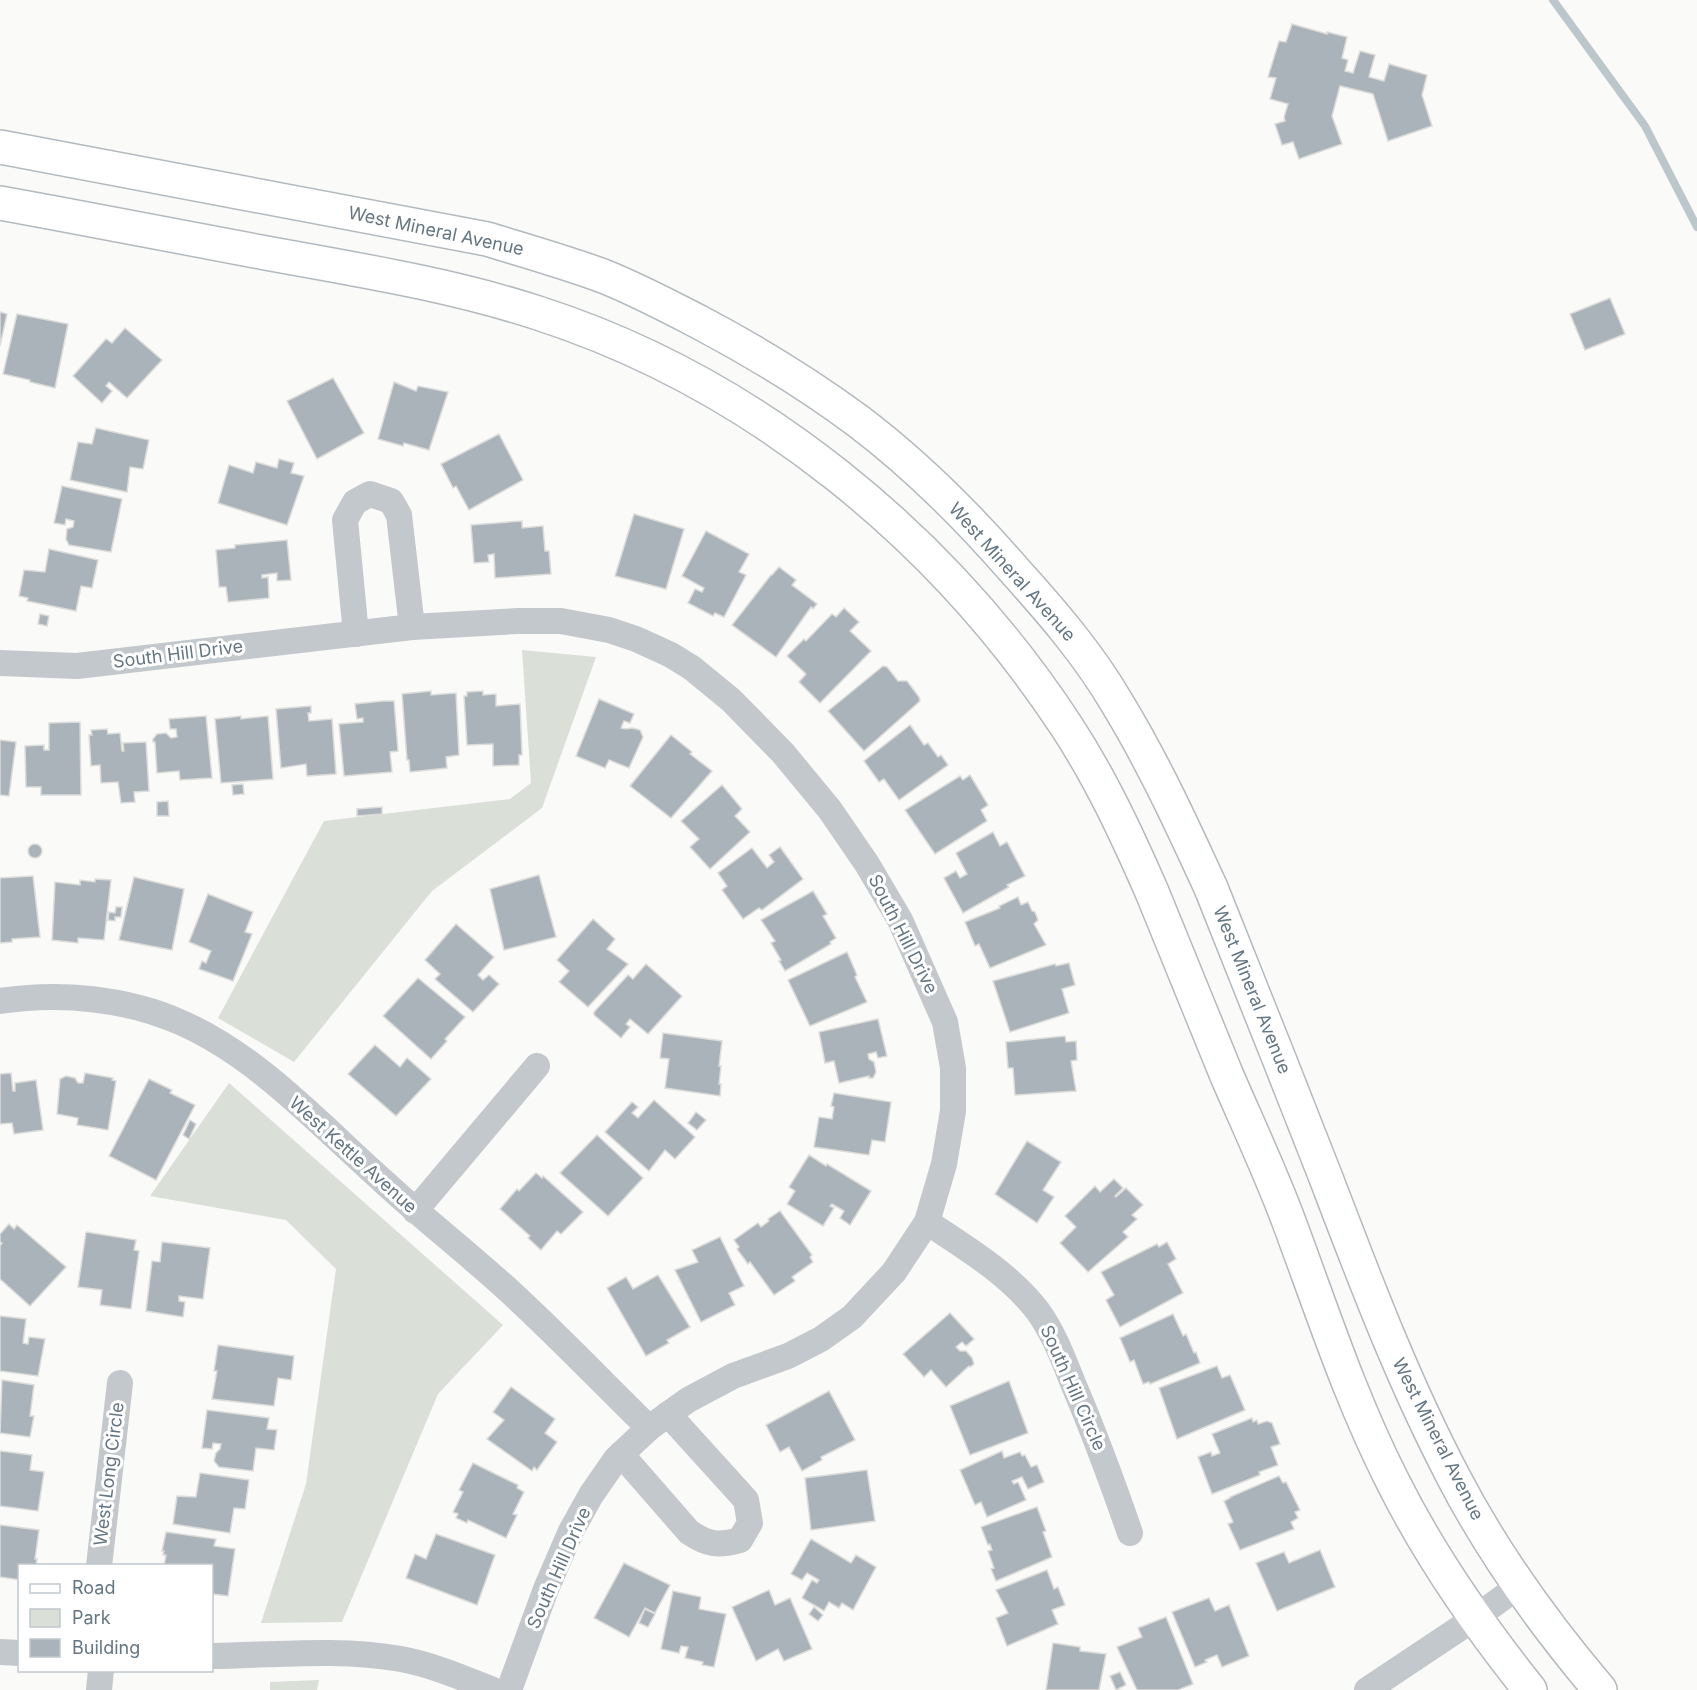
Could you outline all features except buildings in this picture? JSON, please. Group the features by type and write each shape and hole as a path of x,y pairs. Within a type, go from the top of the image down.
{"main road":[{"name":"West Mineral Avenue","path":"0,147 487,239 604,277 661,302 729,338 801,381 859,422 928,480 988,540 1071,637 1116,701 1151,762 1184,827 1211,888 1382,1325 1454,1479 1520,1585 1600,1690"},
{"path":"0,203 393,275 466,292 540,314 661,362 722,396 784,435 892,522 963,594 1028,671 1068,729 1103,789 1130,840 1285,1212 1364,1421 1425,1541 1476,1618 1530,1690"}],"street":[{"path":"356,634 345,520 356,502 370,494 391,501 399,515 412,627"},
{"name":"South Hill Drive","path":"0,663 77,666 412,627 517,621 561,621 609,630 636,639 692,668 731,700 783,753 830,810 867,864 900,920 945,1022 953,1068 953,1111 944,1164 927,1222 894,1272 852,1317 821,1339 788,1356 733,1376 688,1400 659,1421 621,1454 591,1495 571,1531 546,1589 509,1690"},
{"name":"West Kettle Avenue","path":"0,1001 56,996 92,999 138,1007 182,1023 223,1046 272,1081 415,1210 659,1421"},
{"path":"415,1210 537,1066"},
{"name":"South Hill Circle","path":"927,1222 985,1261 1010,1281 1036,1309 1048,1327 1099,1445 1130,1533"},
{"name":"West Long Circle","path":"99,1564 120,1383"},
{"path":"621,1454 689,1532 703,1542 724,1545 740,1540 750,1523 746,1500 659,1421"},
{"path":"1367,1690 1476,1618 1520,1585"},
{"path":"0,1652 18,1653"},
{"path":"213,1656 359,1654 391,1658 440,1669 493,1690"},
{"path":"99,1690 101,1672"}],"green space":[{"path":"522,650 596,657 542,808 432,891 294,1062 218,1018 324,821 510,799 531,783"},
{"path":"229,1083 503,1325 438,1394 342,1622 261,1623 306,1484 336,1269 286,1220 150,1196"},
{"path":"319,1680 317,1690 270,1690 270,1682"}],"waterway":[{"path":"1553,0 1645,126 1697,227"}]}
